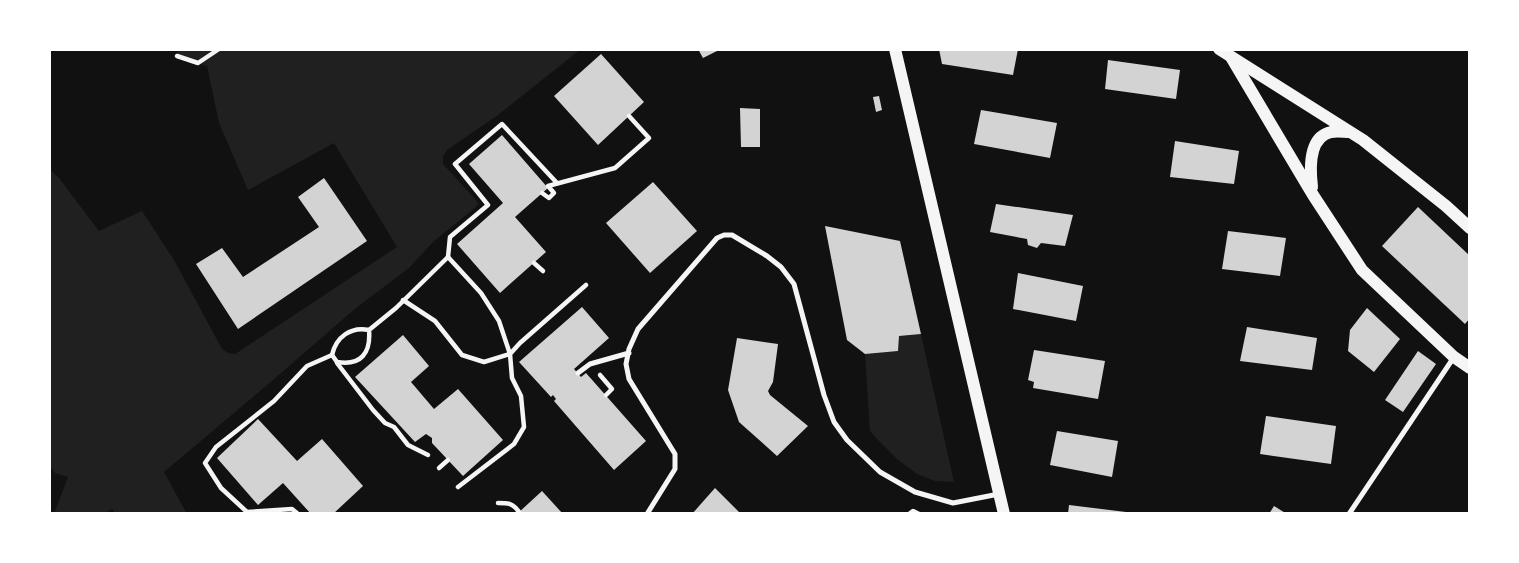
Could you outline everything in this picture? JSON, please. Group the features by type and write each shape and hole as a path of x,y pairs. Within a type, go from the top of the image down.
{"street":[{"path":"895,49 1004,514"},
{"path":"1219,49 1363,140 1470,228"},
{"path":"1231,57 1313,195 1362,270 1454,357 1470,368"},
{"path":"1313,195 1310,174 1312,154 1319,141 1329,132 1349,132"},
{"path":"1454,357 1470,352"}],"lane":[{"path":"647,514 675,469 675,454 629,379 626,364 629,354 638,330 717,238 732,234 781,267 794,284 834,422 847,440 880,472 915,492 953,503 1000,493"},
{"path":"578,373 590,364 629,354"},
{"path":"1349,514 1454,357"}],"path":[{"path":"177,57 198,63 219,49"},
{"path":"542,193 549,198 554,192 548,186 615,168 649,138 629,116"},
{"path":"369,330 448,257 450,237 488,205 455,164 502,124 556,183"},
{"path":"448,257 481,293 499,321 510,354 512,378 521,396 524,427 514,444 458,488"},
{"path":"534,263 543,271"},
{"path":"403,300 435,321 463,355 485,362 510,354 586,285"},
{"path":"369,330 361,328 341,336 334,345 332,355 373,410 394,427 408,444 428,455"},
{"path":"337,362 345,364 363,357 370,342 369,330"},
{"path":"298,514 292,509 247,512 221,488 205,463 216,447 274,401 307,366 332,355"},
{"path":"439,468 448,460"},
{"path":"498,503 515,505 519,512"},
{"path":"909,514 913,511 919,514"}],"shaded area":[{"path":"179,49 581,49 498,115 447,150 443,164 476,200 476,207 434,241 409,268 356,308 164,472 187,514 116,514 112,509 103,514 54,514 68,477 55,473 49,465 49,169 59,178 99,231 142,211 174,260 222,349 228,353 235,354 397,247 334,143 248,190 219,123 207,66 177,56"},
{"path":"921,334 954,482 935,481 917,474 897,459 870,431 865,354 898,351 899,336"}],"building":[{"path":"698,49 721,49 703,58"},
{"path":"939,49 1018,49 1013,75 942,64"},
{"path":"601,54 644,102 598,145 554,96"},
{"path":"1108,60 1180,70 1176,99 1105,89"},
{"path":"879,96 882,110 876,112 873,97"},
{"path":"740,108 760,109 760,147 741,147"},
{"path":"981,110 1057,123 1050,158 974,144"},
{"path":"502,135 548,188 515,217 546,252 500,293 457,244 503,203 469,164"},
{"path":"1175,141 1239,151 1234,184 1170,177"},
{"path":"324,178 367,241 238,329 196,264 222,248 243,277 319,227 298,197"},
{"path":"653,182 697,231 650,273 606,223"},
{"path":"996,204 1073,215 1065,246 1041,243 1037,248 1028,245 1027,239 990,232"},
{"path":"1418,207 1470,256 1470,318 1465,324 1382,246"},
{"path":"825,226 900,241 921,334 899,336 898,351 865,354 847,340"},
{"path":"1228,231 1286,238 1280,276 1222,269"},
{"path":"1018,273 1083,286 1076,321 1013,309"},
{"path":"582,307 609,338 574,369 581,377 586,373 646,441 614,470 554,401 556,399 553,395 551,397 519,362"},
{"path":"1367,308 1400,339 1374,372 1348,351 1350,330"},
{"path":"1247,327 1317,338 1312,370 1240,361"},
{"path":"403,335 429,366 411,382 434,409 458,389 503,440 463,476 432,443 432,438 426,434 415,442 355,377"},
{"path":"737,338 778,344 773,382 768,391 808,426 777,456 739,422 728,390"},
{"path":"1034,350 1105,361 1098,399 1033,388 1034,382 1028,380"},
{"path":"1418,351 1436,364 1403,412 1385,400"},
{"path":"1266,416 1336,426 1331,464 1260,454"},
{"path":"258,419 297,461 322,439 363,486 333,514 311,514 283,483 258,505 217,458"},
{"path":"1057,431 1118,441 1112,477 1050,465"},
{"path":"715,488 741,514 692,514"},
{"path":"542,491 563,514 517,514"},
{"path":"1069,505 1126,512 1068,514"},
{"path":"1274,506 1287,514 1269,514"}]}
